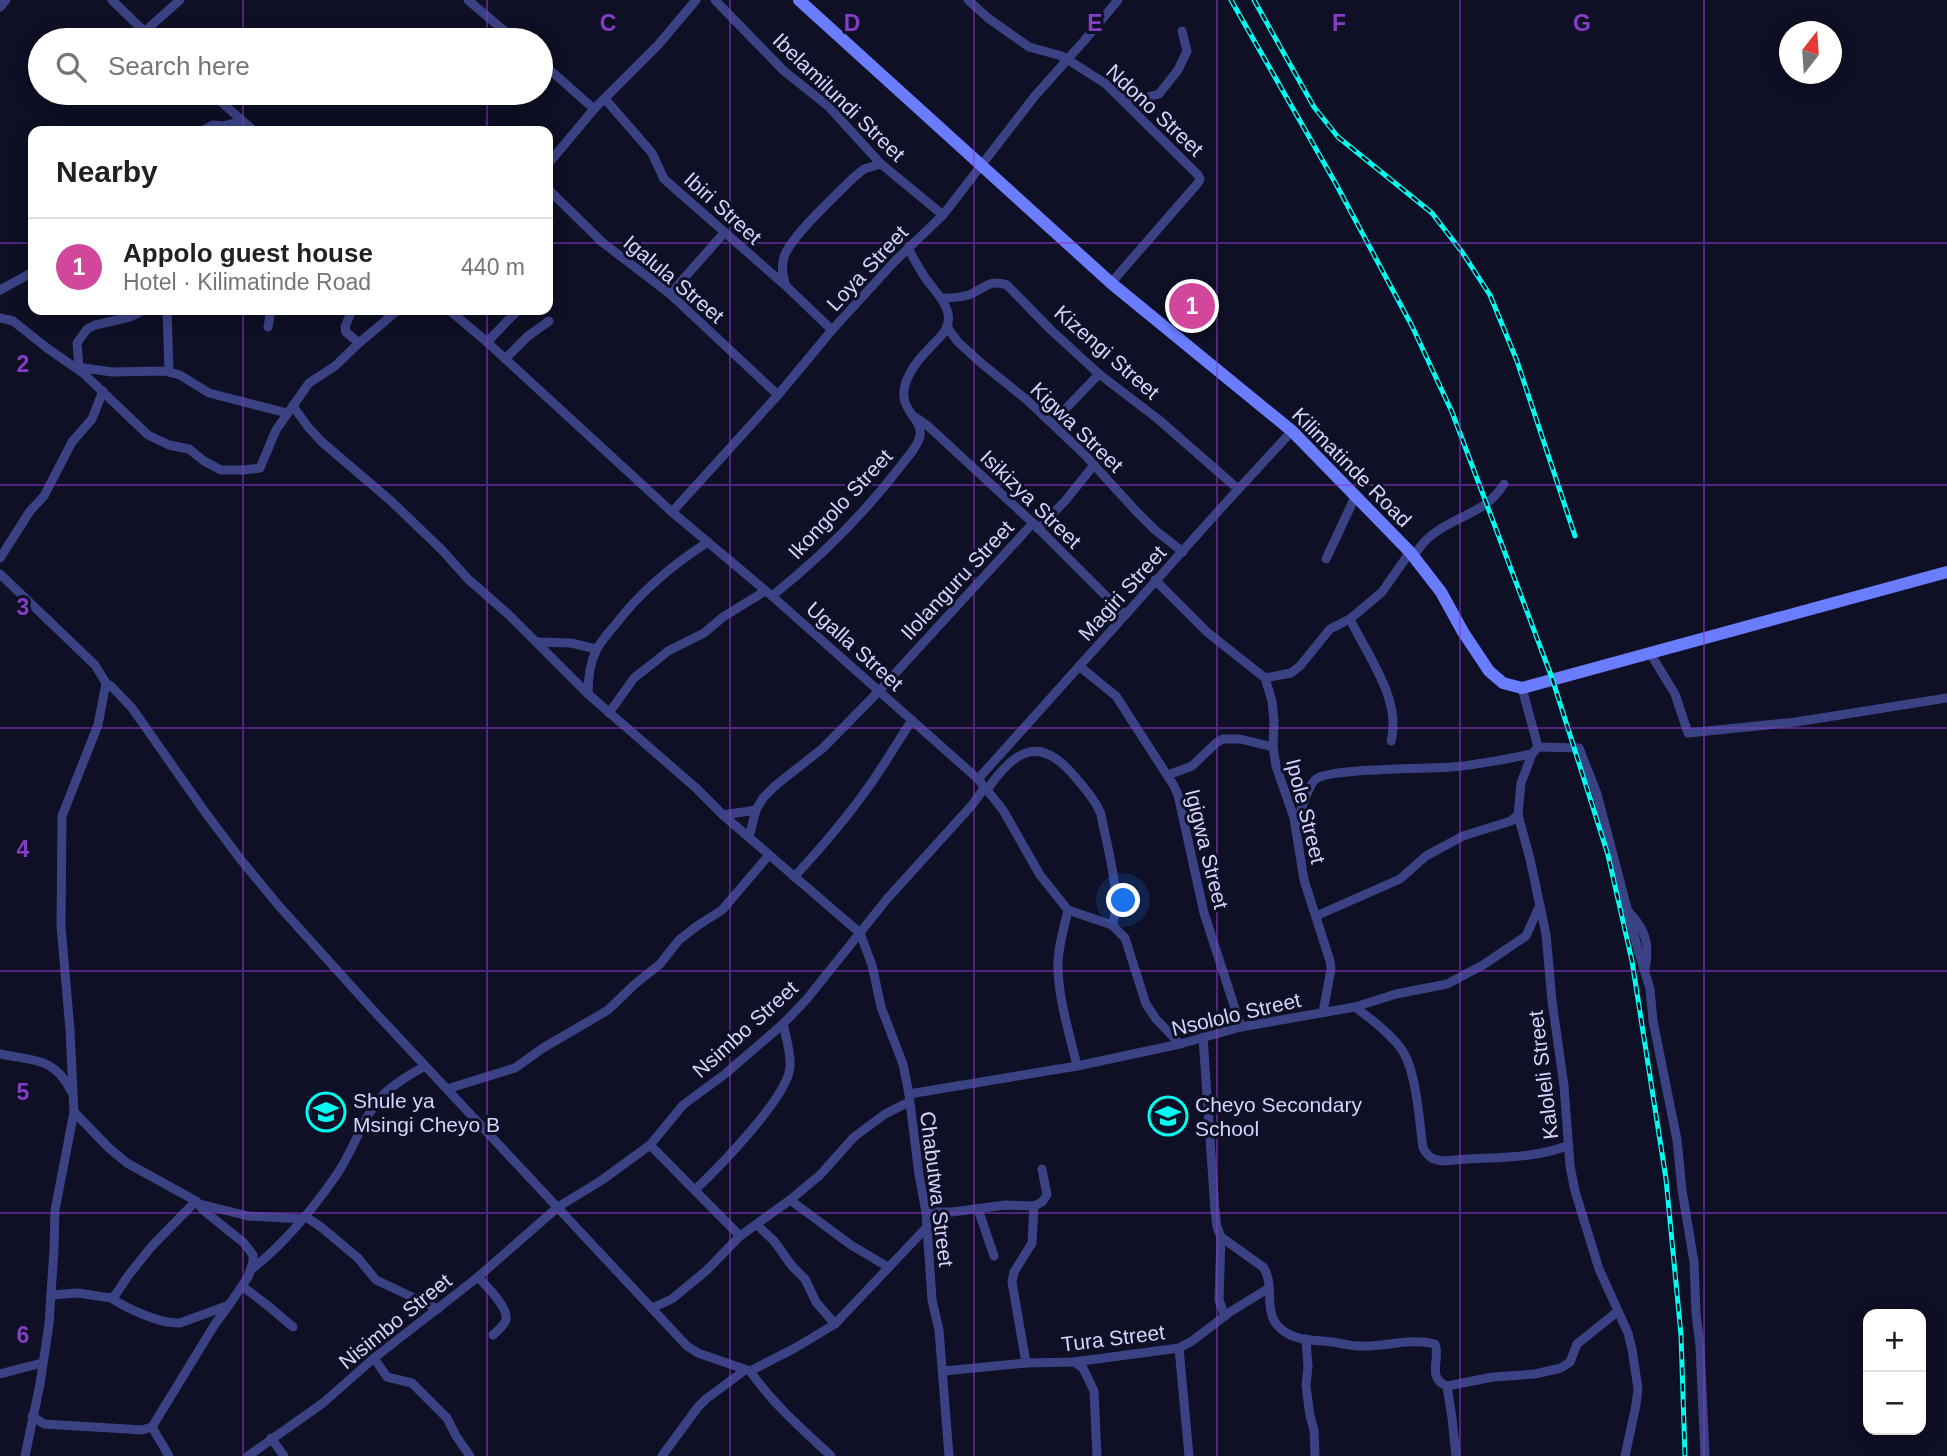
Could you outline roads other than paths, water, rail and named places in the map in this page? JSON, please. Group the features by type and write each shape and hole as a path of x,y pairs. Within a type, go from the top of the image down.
{"main road":[{"name":"Kilimatinde Road","path":"803,1 1111,283 1292,431 1412,554 1441,592 1489,671 1503,683 1522,688"},
{"path":"1522,688 1947,572"}],"street":[{"path":"0,8 6,0"},
{"path":"112,0 140,28"},
{"path":"148,28 180,0"},
{"path":"468,0 501,28"},
{"path":"553,158 594,108 658,45 695,0"},
{"name":"Ibelamilundi Street","path":"715,0 784,71 828,106 881,164 943,215"},
{"name":"Ndono Street","path":"968,0 1029,47 1062,56 1106,84 1194,169 1200,179 1111,283"},
{"name":"Loya Street","path":"671,512 778,395 832,330 908,248 943,215 1008,128 1115,1"},
{"path":"1118,97 1137,100 1159,94 1178,70 1187,51 1182,31"},
{"path":"553,72 594,108"},
{"name":"Ibiri Street","path":"605,99 652,153 664,179 832,330"},
{"path":"224,105 248,126"},
{"path":"223,126 242,121"},
{"path":"786,286 782,264 787,248 853,178 864,169 881,164"},
{"name":"Igalula Street","path":"553,194 602,242 670,294 778,395"},
{"path":"670,294 724,233"},
{"path":"908,248 924,277 943,298 947,310 947,327"},
{"path":"0,290 28,275"},
{"name":"Kizengi Street","path":"943,298 965,296 988,284 998,282 1007,285 1099,374 1158,419 1238,489"},
{"path":"77,367 77,343 87,329 134,315"},
{"path":"167,315 169,372"},
{"path":"268,327 270,315"},
{"path":"350,315 345,327 346,332 359,342"},
{"path":"0,318 13,321 27,334 77,367 148,435 169,445 189,449 221,470 253,470 260,468 276,430 309,383 335,366 392,315"},
{"name":"Ugalla Street","path":"455,315 671,512 769,594 978,779 1015,831 1040,875 1068,910"},
{"path":"487,342 513,315"},
{"path":"505,359 528,336 549,321"},
{"name":"Ikongolo Street","path":"609,713 634,678 668,652 704,633 723,617 769,594 808,568 885,487 919,439 920,428 904,402 906,382 918,359 947,327"},
{"name":"Kigwa Street","path":"947,327 981,363 1052,423 1145,520 1183,552"},
{"path":"77,367 112,372 169,372 180,375 209,393 290,410 322,442 391,501 588,694 860,933"},
{"path":"1052,423 1099,374"},
{"path":"0,558 30,511 44,496 72,442 92,419 103,391"},
{"name":"Isikizya Street","path":"910,413 928,426 1035,526 1125,615"},
{"name":"Magiri Street","path":"978,779 1292,431"},
{"name":"Ilolanguru Street","path":"756,810 776,785 823,748 1035,526 1065,501 1094,465"},
{"path":"1156,580 1207,632 1265,678 1292,673 1331,629 1350,619 1382,592 1412,554 1434,533 1486,505 1497,496 1504,484"},
{"path":"1326,559 1356,495"},
{"path":"588,694 590,668 596,649 620,618 657,579 708,542"},
{"path":"0,574 95,666 106,683 132,708 241,860 279,905 425,1066 687,1346 698,1353 748,1371 765,1393 831,1456"},
{"path":"1350,619 1383,684 1394,720 1391,741"},
{"path":"536,642 571,643 596,649"},
{"path":"1650,653 1675,694 1688,733 1796,722 1947,698"},
{"name":"Igigwa Street","path":"1079,666 1116,696 1168,775 1178,795 1204,914 1241,1027"},
{"name":"Ipole Street","path":"1265,678 1272,701 1276,766 1289,800 1304,880 1330,961 1323,1013"},
{"path":"25,1456 49,1324 55,1210 74,1112 61,926 62,816 98,725 106,683"},
{"path":"1522,688 1535,750"},
{"path":"794,877 840,826 912,720"},
{"path":"1168,775 1192,766 1223,739 1240,739 1273,747"},
{"path":"1295,827 1313,782 1319,777 1340,773 1450,768 1485,763 1535,750 1579,748 1597,794 1645,969 1677,1140 1694,1262 1705,1456"},
{"name":"Kaloleli Street","path":"1535,750 1521,783 1518,815 1546,934 1575,1191 1599,1269 1628,1333 1632,1349 1638,1389 1625,1456"},
{"name":"Nsimbo Street","path":"558,1207 602,1180 650,1144 683,1105 726,1074 783,1024 806,1000 887,899 1006,765 1021,754 1041,752 1066,766 1097,804 1116,901 1112,925"},
{"path":"723,815 756,810 749,837"},
{"path":"1316,916 1400,879 1433,851 1475,831 1511,821 1518,815"},
{"path":"447,1089 515,1068 543,1048 608,1010 660,964 679,940 722,910 769,855"},
{"name":"Nsololo Street","path":"652,1308 672,1299 707,1270 740,1236 820,1175 854,1137 909,1098 1077,1066 1180,1044 1241,1027 1355,1007 1396,993 1447,984 1526,936 1539,907"},
{"path":"1077,1066 1058,968 1059,946 1068,910 1112,925 1125,938 1146,1004 1180,1044"},
{"name":"Chabutwa Street","path":"860,933 872,965 881,1007 903,1064 909,1098 926,1212 932,1300 939,1330 950,1456"},
{"path":"1355,1007 1384,1030 1401,1048 1407,1060 1423,1149 1428,1157 1444,1161 1517,1156 1557,1150 1569,1145"},
{"path":"695,1190 737,1147 785,1082 790,1067 783,1024"},
{"path":"1203,1037 1215,1211 1221,1237 1219,1300 1225,1316"},
{"path":"0,1054 47,1063 59,1071 73,1095"},
{"path":"32,1416 44,1424 142,1430 152,1427 252,1269 305,1218 336,1176 384,1094 425,1066"},
{"path":"74,1112 127,1163 197,1203 251,1250 252,1269"},
{"path":"650,1144 740,1236"},
{"path":"926,1212 952,1212 1005,1205 1034,1206 1042,1202 1047,1195 1042,1169"},
{"path":"790,1200 850,1245 888,1267"},
{"path":"197,1203 248,1216 305,1218 351,1251 376,1280 438,1309"},
{"path":"111,1298 117,1294 151,1248 197,1203"},
{"path":"1026,1363 1012,1282 1014,1272 1032,1243 1034,1206"},
{"name":"Nisimbo Street","path":"248,1456 323,1403 374,1358 478,1277 558,1207"},
{"path":"978,1209 994,1256"},
{"path":"757,1225 805,1279 816,1301 835,1324"},
{"path":"662,1456 706,1399 748,1371 795,1348 835,1324 926,1228"},
{"path":"1221,1237 1263,1267 1270,1279 1269,1304 1272,1317 1279,1328 1306,1339 1362,1347 1416,1342 1435,1344 1435,1376 1440,1383 1447,1386 1561,1368 1570,1362 1577,1344 1617,1312"},
{"path":"478,1277 507,1314 505,1323 493,1335"},
{"path":"242,1286 293,1327"},
{"name":"Tura Street","path":"943,1371 1026,1363 1074,1362 1179,1348 1269,1288"},
{"path":"51,1294 78,1293 111,1298 123,1306 172,1323 180,1323 229,1305"},
{"path":"1306,1339 1306,1393 1314,1430 1315,1456"},
{"path":"1179,1348 1189,1456"},
{"path":"374,1358 387,1377 412,1383 447,1418 470,1456"},
{"path":"1074,1362 1083,1368 1094,1391 1097,1456"},
{"path":"0,1374 42,1363"},
{"path":"1447,1386 1456,1456"},
{"path":"152,1427 169,1456"},
{"path":"271,1438 285,1456"}],"railway":[{"path":"1231,0 1336,184 1412,326 1452,412 1552,678 1608,855 1632,961 1666,1179 1681,1335 1685,1456"},
{"path":"1254,0 1314,107 1338,137 1432,213 1490,295 1517,361 1575,536"}],"place":[{"name":"Appolo guest house","path":"1192,306"},
{"name":"Shule ya Msingi Cheyo B","path":"326,1112"},
{"name":"Cheyo Secondary School","path":"1168,1116"}]}
